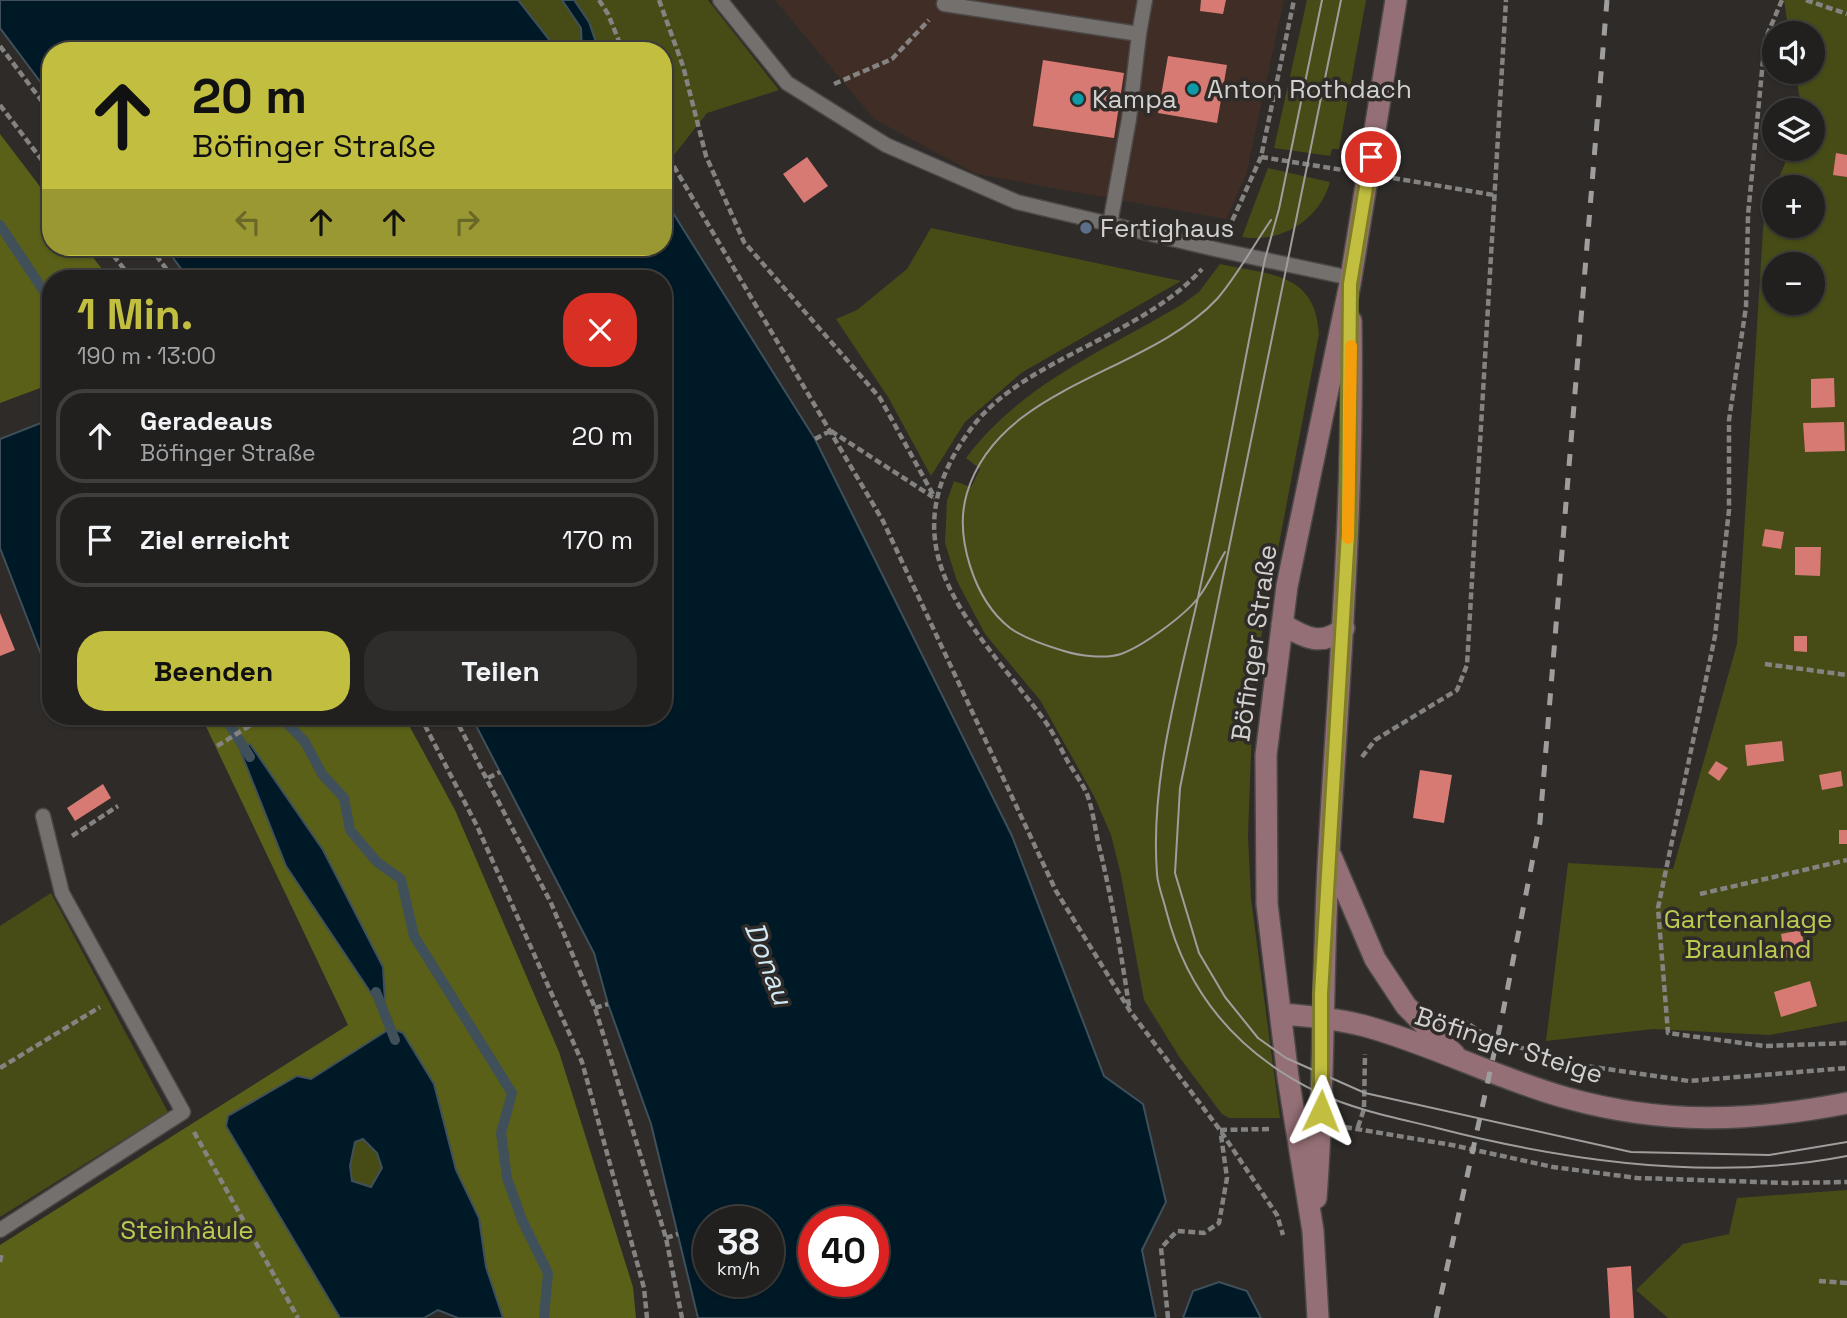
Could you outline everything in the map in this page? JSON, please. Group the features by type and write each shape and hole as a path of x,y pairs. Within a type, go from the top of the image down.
{"street":[{"name":"Böfinger Straße","path":"1313,1231 1281,1014 1268,904 1265,845 1266,755 1287,586 1351,281 1396,0"},
{"name":"Böfinger Straße","path":"1313,1231 1322,1094 1321,1018 1329,850 1344,628 1351,281"},
{"path":"1282,624 1300,635 1321,641 1333,637 1344,628"},
{"path":"1329,850 1375,960 1406,1006 1459,1059"},
{"name":"Böfinger Steige","path":"1281,1014 1366,1027 1567,1098 1648,1115 1697,1119 1779,1116 1847,1103"},
{"path":"1313,1231 1318,1318"}],"lane":[{"path":"720,0 763,56 799,91 886,145 1017,202 1351,281"},
{"path":"1110,224 1129,119 1145,0"},
{"path":"944,2 1139,34"},
{"path":"0,1230 183,1112 62,893 43,816"}],"path":[{"path":"599,0 619,42"},
{"path":"659,0 683,66 706,156 744,242 880,398 935,499"},
{"path":"1130,1011 1114,909 1086,793 1044,719 973,628 945,583 935,544 935,499 943,473 974,425 1015,387 1162,304 1199,273 1219,250 1261,157 1294,0"},
{"path":"1360,759 1375,740 1457,690 1467,665 1506,0"},
{"path":"1782,0 1765,40 1748,215 1746,307 1729,420 1729,510 1715,636 1658,908 1668,1033 1764,1046 1847,1043"},
{"path":"1806,0 1847,14"},
{"path":"799,91 832,84 892,59 944,2"},
{"path":"0,46 42,101"},
{"path":"0,105 42,160"},
{"path":"672,163 883,521 1056,891 1130,1011 1220,1130 1277,1215 1285,1240"},
{"path":"1424,183 1494,195"},
{"path":"114,256 125,270"},
{"path":"830,431 935,499"},
{"path":"815,439 830,431"},
{"path":"1765,664 1847,676"},
{"path":"217,746 251,725"},
{"path":"425,725 477,826 582,1062 644,1288 647,1318"},
{"path":"459,725 551,903 595,1008 666,1238 682,1318"},
{"path":"488,778 500,772"},
{"path":"51,850 118,806"},
{"path":"1700,894 1847,860"},
{"path":"0,1068 118,996"},
{"path":"595,1008 608,1004"},
{"path":"1450,1012 1490,1038 1573,1064 1689,1082 1847,1068"},
{"path":"183,1112 298,1318"},
{"path":"1358,1127 1553,1167 1637,1178 1789,1183 1847,1182"},
{"path":"1168,1318 1161,1248 1177,1231 1204,1233 1219,1223 1227,1178 1220,1130"},
{"path":"666,1238 678,1234"},
{"path":"1819,1281 1847,1283"}],"shaded area":[{"path":"775,0 1284,0 1246,175 1226,219 976,174 874,119"}],"green space":[{"path":"518,0 562,0 581,28 582,42 551,42"},
{"path":"574,0 708,0 779,90 707,113 672,158 672,42 596,42 589,22"},
{"path":"1307,0 1366,0 1339,149 1332,149 1330,156 1274,148"},
{"name":"Gartenanlage Braunland","path":"1784,0 1847,0 1847,1021 1769,1035 1653,1029 1546,1041 1568,863 1673,869 1737,644 1763,238 1825,238 1825,175 1780,175 1786,161 1825,161 1825,98 1800,98 1797,84 1825,84 1825,21 1787,21"},
{"path":"0,134 42,189 42,256 92,256 103,270 42,270 42,387 0,403"},
{"path":"1268,168 1330,182 1317,208 1296,226 1271,236 1242,237"},
{"path":"931,228 1181,281 1021,373 965,422 931,476 888,397 836,319 857,310 907,269"},
{"path":"1220,264 1272,275 1299,288 1309,298 1316,314 1319,334 1254,675 1248,835 1251,899 1280,1118 1229,1118 1222,1114 1180,1058 1144,1000 1111,835 1094,796 1040,700 985,634 957,581 945,543 947,501 954,481 971,487 980,469 966,458 988,432 1038,389 1065,371 1199,292"},
{"name":"Steinhäule","path":"205,725 409,725 455,810 559,1052 633,1287 636,1318 503,1318 486,1267 479,1218 456,1170 434,1084 391,1028 311,1079 226,1126 340,1318 0,1318 0,1245 348,1025","holes":["383,967 379,1005 363,978"]},
{"path":"51,893 168,1112 0,1217 0,926"},
{"path":"363,1139 377,1153 382,1168 371,1187 352,1182 350,1166 355,1142"},
{"path":"1847,1190 1847,1318 1668,1318 1636,1290 1683,1244 1729,1234 1737,1198"}],"water":[{"path":"0,0 518,0 551,42 42,42 42,84 0,28"},
{"path":"562,0 574,0 589,22 596,42 582,42 581,28"},
{"name":"Donau","path":"672,211 815,439 1012,836 1104,1076 1143,1104 1166,1202 1142,1250 1156,1318 698,1318 651,1124 608,1004 594,953 476,725 672,725 672,270 182,270 172,256 672,256"},
{"path":"42,423 42,657 0,548 0,439"},
{"path":"250,744 323,850 383,967 385,1002 379,1005 286,866 240,750"},
{"path":"391,1028 403,1033 434,1084 456,1170 479,1218 486,1267 503,1318 458,1318 438,1310 424,1318 340,1318 226,1126 228,1116 297,1076 311,1079","holes":["363,1139 377,1153 382,1168 371,1187 352,1181 350,1166 355,1142"]},
{"path":"1219,1282 1247,1291 1261,1318 1183,1318 1193,1291"}],"building":[{"path":"1201,0 1226,0 1223,14 1200,11"},
{"name":"Anton Rothdach","path":"1168,56 1227,65 1217,123 1158,113"},
{"name":"Kampa","path":"1043,60 1124,73 1114,138 1033,126"},
{"path":"1836,153 1847,155 1847,177 1833,175"},
{"path":"807,157 828,186 804,203 783,174"},
{"path":"1834,378 1835,407 1811,408 1811,379"},
{"path":"1844,422 1845,451 1805,452 1803,423"},
{"path":"1765,529 1784,532 1781,549 1762,546"},
{"path":"1795,547 1821,547 1820,576 1795,575"},
{"path":"0,613 15,650 0,656"},
{"path":"1794,636 1807,636 1807,652 1794,651"},
{"path":"1782,741 1784,761 1747,766 1745,745"},
{"path":"1716,761 1728,768 1719,781 1708,773"},
{"path":"1420,770 1452,775 1444,823 1413,818"},
{"path":"1841,771 1843,786 1822,790 1819,775"},
{"path":"103,784 111,798 75,821 67,808"},
{"path":"1839,830 1847,830 1847,844 1839,844"},
{"path":"1801,930 1806,954 1785,958 1781,934"},
{"path":"1810,981 1817,1006 1781,1017 1774,992"},
{"path":"1631,1266 1634,1318 1610,1318 1607,1268"}],"waterway":[{"path":"0,225 42,288"},
{"path":"230,725 250,757"},
{"path":"289,725 305,742 322,774 344,798 350,830 377,862 401,879 414,936 512,1093 501,1133 507,1178 522,1220 548,1273 544,1318"},
{"path":"376,992 395,1040"}],"tram line":[{"path":"1322,0 1279,209 1265,259 1215,516 1161,771 1156,840 1158,878 1175,940 1188,969 1203,995 1241,1041 1291,1078 1319,1093 1362,1109 1487,1140 1589,1159 1693,1168 1796,1164 1847,1156"},
{"path":"1341,0 1180,788 1175,873 1199,953 1225,997 1258,1038 1286,1058 1365,1093 1631,1152 1769,1155 1847,1142"},
{"path":"1225,552 1198,598 1151,638 1115,656 1077,654 1022,636 997,616 986,601 970,566 965,547 964,510 967,493 984,457 1010,428 1042,404 1153,346 1187,324 1217,299 1271,220"}],"railway":[{"path":"1436,1318 1502,1017 1540,822 1607,0"}],"slow traffic":[{"path":"1348,538 1351,346"}],"place":[{"name":"Anton Rothdach","path":"1193,89"},
{"name":"Kampa","path":"1078,99"},
{"name":"Fertighaus","path":"1086,228"}],"route":[{"path":"1321,1111 1321,994 1348,533 1350,284 1371,157"}]}
